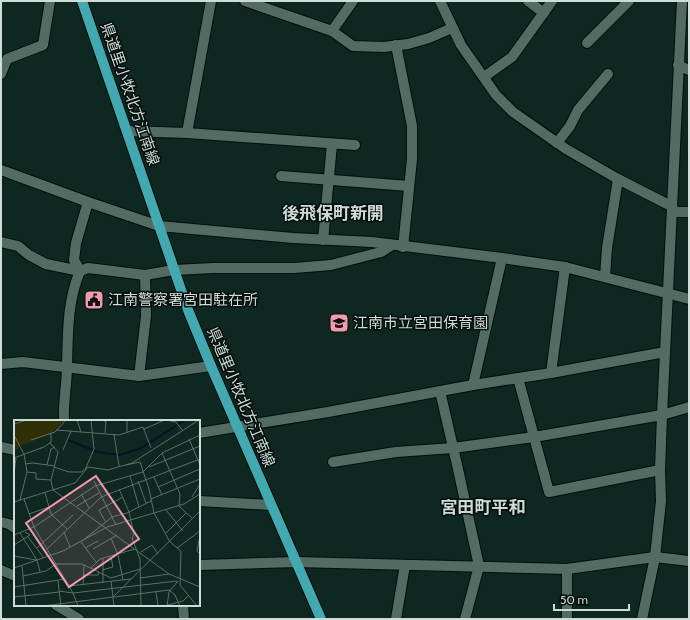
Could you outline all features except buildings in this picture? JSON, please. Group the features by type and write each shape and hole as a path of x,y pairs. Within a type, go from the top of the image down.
{"main road":[{"name":"県道里小牧北方江南線","path":"82,1 174,270 211,366 321,619"}],"street":[{"path":"1,74 7,59 43,45 50,1"},
{"path":"187,133 211,1"},
{"path":"245,1 273,5 332,31 353,46 408,44 429,38 452,28"},
{"path":"332,31 353,1"},
{"path":"440,1 461,45 496,95 513,112 557,143 618,179 678,212 689,212"},
{"path":"528,1 544,13"},
{"path":"484,77 512,57 552,1"},
{"path":"587,43 629,1"},
{"path":"643,619 655,557 661,501 660,470 678,65 679,2"},
{"path":"396,45 412,126 412,159 403,247"},
{"path":"678,65 689,70"},
{"path":"557,143 570,126 578,110 608,74"},
{"path":"127,131 187,133 354,145"},
{"path":"323,240 332,144"},
{"path":"1,170 159,226 323,240 372,242 502,258 565,267 689,299"},
{"path":"282,176 409,186"},
{"path":"606,277 607,248 618,179"},
{"path":"80,271 74,260 76,243 88,202"},
{"path":"1,242 18,246 29,255 46,264 80,271 88,268 145,275 174,270 212,268 294,268 331,265 381,252 392,245"},
{"path":"473,385 502,258"},
{"path":"551,373 565,267"},
{"path":"64,420 63,406 67,367 68,323 73,287 80,271"},
{"path":"139,376 146,316 145,275"},
{"path":"200,434 665,352"},
{"path":"1,364 23,362 139,376 211,366"},
{"path":"518,378 549,492 660,470"},
{"path":"440,392 479,566 465,619"},
{"path":"333,462 396,452 453,448 534,437 662,415 689,407"},
{"path":"1,447 14,450"},
{"path":"200,501 271,505"},
{"path":"1,522 14,527"},
{"path":"200,565 296,562 567,569 655,557 689,561"},
{"path":"396,619 405,564"},
{"path":"567,569 567,619"},
{"path":"1,570 14,576"},
{"path":"58,606 79,619"},
{"path":"183,606 184,619"}],"place":[{"name":"江南警察署宮田駐在所","path":"94,300"},
{"name":"江南市立宮田保育園","path":"339,323"}],"district":[{"name":"後飛保町新開","path":"333,213"},
{"name":"宮田町平和","path":"483,507"}]}
